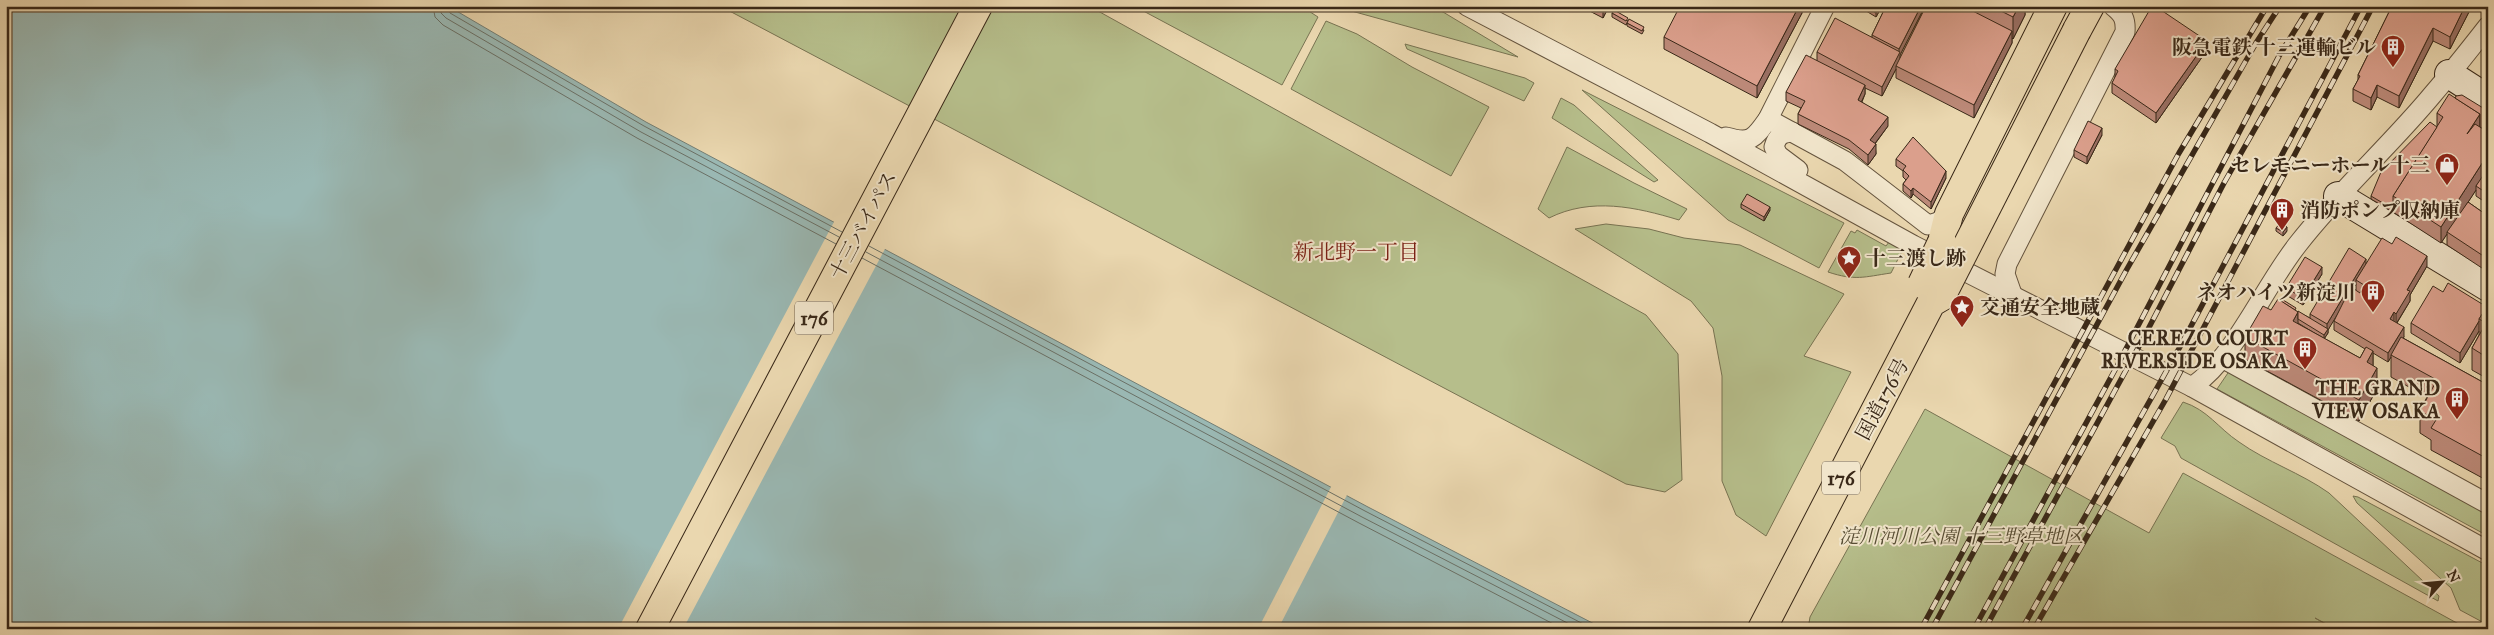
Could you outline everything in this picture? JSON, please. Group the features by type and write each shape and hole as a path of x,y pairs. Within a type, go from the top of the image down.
{"highway":[{"name":"十三バイパス","path":"650,629 978,6"},
{"name":"国道176号","path":"1931,295 1950,214 2054,6"},
{"name":"国道176号","path":"1762,629 1919,327 1931,295 2088,14"}],"street":[{"path":"1467,6 1497,13 1913,245 2192,387 2488,551"},
{"path":"1710,132 1741,141 1751,140 1768,119 1825,6"},
{"path":"2012,294 2005,274 2007,264 2125,32 2126,21 2113,6"},
{"path":"2192,387 2204,379 2222,358 2297,245 2338,196 2433,94 2488,26"},
{"path":"2449,74 2488,99"},
{"path":"1768,119 1844,161 1928,225 1938,222 1950,214"},
{"path":"1792,132 1783,133 1777,138 1774,147 1778,155 1854,212"},
{"path":"2338,196 2488,287"},
{"path":"2222,358 2488,504"}],"green space":[{"path":"720,6 1089,6 1646,315 1678,354 1682,480 1665,492 1626,484"},
{"path":"1134,6 1301,6 1318,17 1282,85"},
{"path":"1433,6 1518,57 1337,7"},
{"path":"1326,21 1357,34 1412,67 1489,107 1451,176 1291,89"},
{"path":"1405,44 1525,78 1534,83 1524,101 1407,49"},
{"path":"1582,90 1844,223 1819,268 1728,220"},
{"path":"1561,98 1574,105 1658,180 1654,182 1552,118"},
{"path":"1567,147 1687,209 1679,220 1646,211 1614,206 1581,208 1549,218 1538,209"},
{"path":"1606,224 1649,229 1684,238 1740,245 1844,294 1804,356 1851,372 1766,536 1736,515 1722,481 1722,376 1713,328 1691,301 1575,229"},
{"path":"1857,230 1886,246 1889,242 1903,249 1891,273 1866,277 1845,277 1828,272 1851,231 1855,233"},
{"path":"2230,370 2488,514 2488,536 2217,389"},
{"path":"2183,402 2192,405 2232,437 2261,456 2307,479 2329,493 2439,596 2438,601 2181,458 2175,446 2161,438"},
{"name":"淀川河川公園 十三野草地区","path":"1925,409 2149,533 2183,473 2466,628 2336,629 2315,618 2334,629 1808,629 1810,617"},
{"path":"2353,496 2488,566 2488,625 2460,610 2451,588 2357,503"}],"water":[{"path":"6,6 448,6 646,122 1368,507 1604,629 6,629"}],"pier":[{"path":"835,220 886,247 683,629 618,629"},
{"path":"1332,485 1348,493 1278,629 1258,629"}],"building":[{"path":"1593,6 1605,6 1603,11"},
{"path":"1680,6 1799,6 1757,86 1664,37"},
{"path":"1864,6 1880,6 1876,13"},
{"path":"1886,6 1921,6 1899,49 1872,35"},
{"path":"1926,6 1963,6 2012,31 1974,105 1896,66"},
{"path":"1991,6 2019,6 2013,17"},
{"path":"2152,6 2155,6 2207,41 2156,113 2112,83 2118,71 2115,69"},
{"name":"阪急電鉄 十三運輸ビル","path":"2392,6 2465,6 2450,37 2433,28 2399,96 2377,85 2371,98 2353,89"},
{"path":"1614,10 1628,18 1626,21 1612,13"},
{"path":"1835,18 1900,52 1882,87 1817,52"},
{"path":"1629,19 1644,27 1642,31 1627,23"},
{"path":"1806,55 1865,85 1858,100 1888,117 1870,140 1876,144 1868,155 1849,140 1798,114 1805,101 1786,92"},
{"path":"2449,94 2480,114 2467,134 2475,124 2488,132 2488,154 2441,227 2393,196 2443,117 2437,113"},
{"path":"2462,95 2488,111 2486,130 2480,127 2480,114 2455,98"},
{"path":"2088,121 2102,128 2087,157 2074,150"},
{"path":"2430,122 2437,127 2393,196 2393,209 2371,196 2381,172"},
{"path":"1913,137 1946,171 1931,202 1913,188 1911,191 1903,184 1909,176 1903,170 1906,166 1896,159"},
{"path":"2488,168 2488,194 2476,186"},
{"path":"1747,194 1770,207 1764,217 1741,204"},
{"path":"2468,202 2488,216 2488,259 2447,232"},
{"path":"2281,222 2287,227 2283,232 2276,228"},
{"name":"ネオハイツ新淀川","path":"2396,237 2427,256 2407,290 2410,291 2396,314 2394,312 2390,319 2404,327 2388,353 2334,321 2351,287 2360,293 2364,285 2356,280 2382,238 2392,244"},
{"path":"2349,248 2366,259 2327,324 2310,314"},
{"path":"2305,257 2322,267 2303,298 2286,288"},
{"path":"2448,283 2487,307 2460,353 2411,323 2433,286 2443,292"},
{"path":"2280,298 2296,308 2295,310 2279,300"},
{"path":"2278,299 2298,312 2293,321 2360,358 2366,347 2373,351 2367,362 2377,368 2359,400 2245,337 2263,306 2271,310"},
{"path":"2488,305 2488,358 2472,348 2486,323 2479,319"},
{"path":"2298,311 2328,329 2324,335 2298,319"},
{"path":"2401,337 2488,385 2488,459 2431,428 2436,420 2420,411 2437,380 2391,355"}],"railway":[{"path":"1921,629 2179,153 2267,6"},
{"path":"1932,629 2127,269 2256,43 2280,6"},
{"path":"1974,629 2116,368 2279,56 2310,6"},
{"path":"1985,629 2143,339 2224,183 2325,6"},
{"path":"2022,629 2181,345 2361,6"},
{"path":"2034,629 2166,399 2373,6"}],"place":[{"name":"阪急電鉄 十三運輸ビル","path":"2393,68"},
{"name":"セレモニーホール十三","path":"2447,186"},
{"name":"消防ポンプ収納庫","path":"2282,231"},
{"name":"十三渡し跡","path":"1849,279"},
{"name":"ネオハイツ新淀川","path":"2373,313"},
{"name":"交通安全地蔵","path":"1962,328"},
{"name":"CEREZO COURT RIVERSIDE OSAKA","path":"2305,370"},
{"name":"THE GRAND VIEW OSAKA","path":"2457,420"}],"district":[{"name":"新北野一丁目","path":"1356,252"}]}
